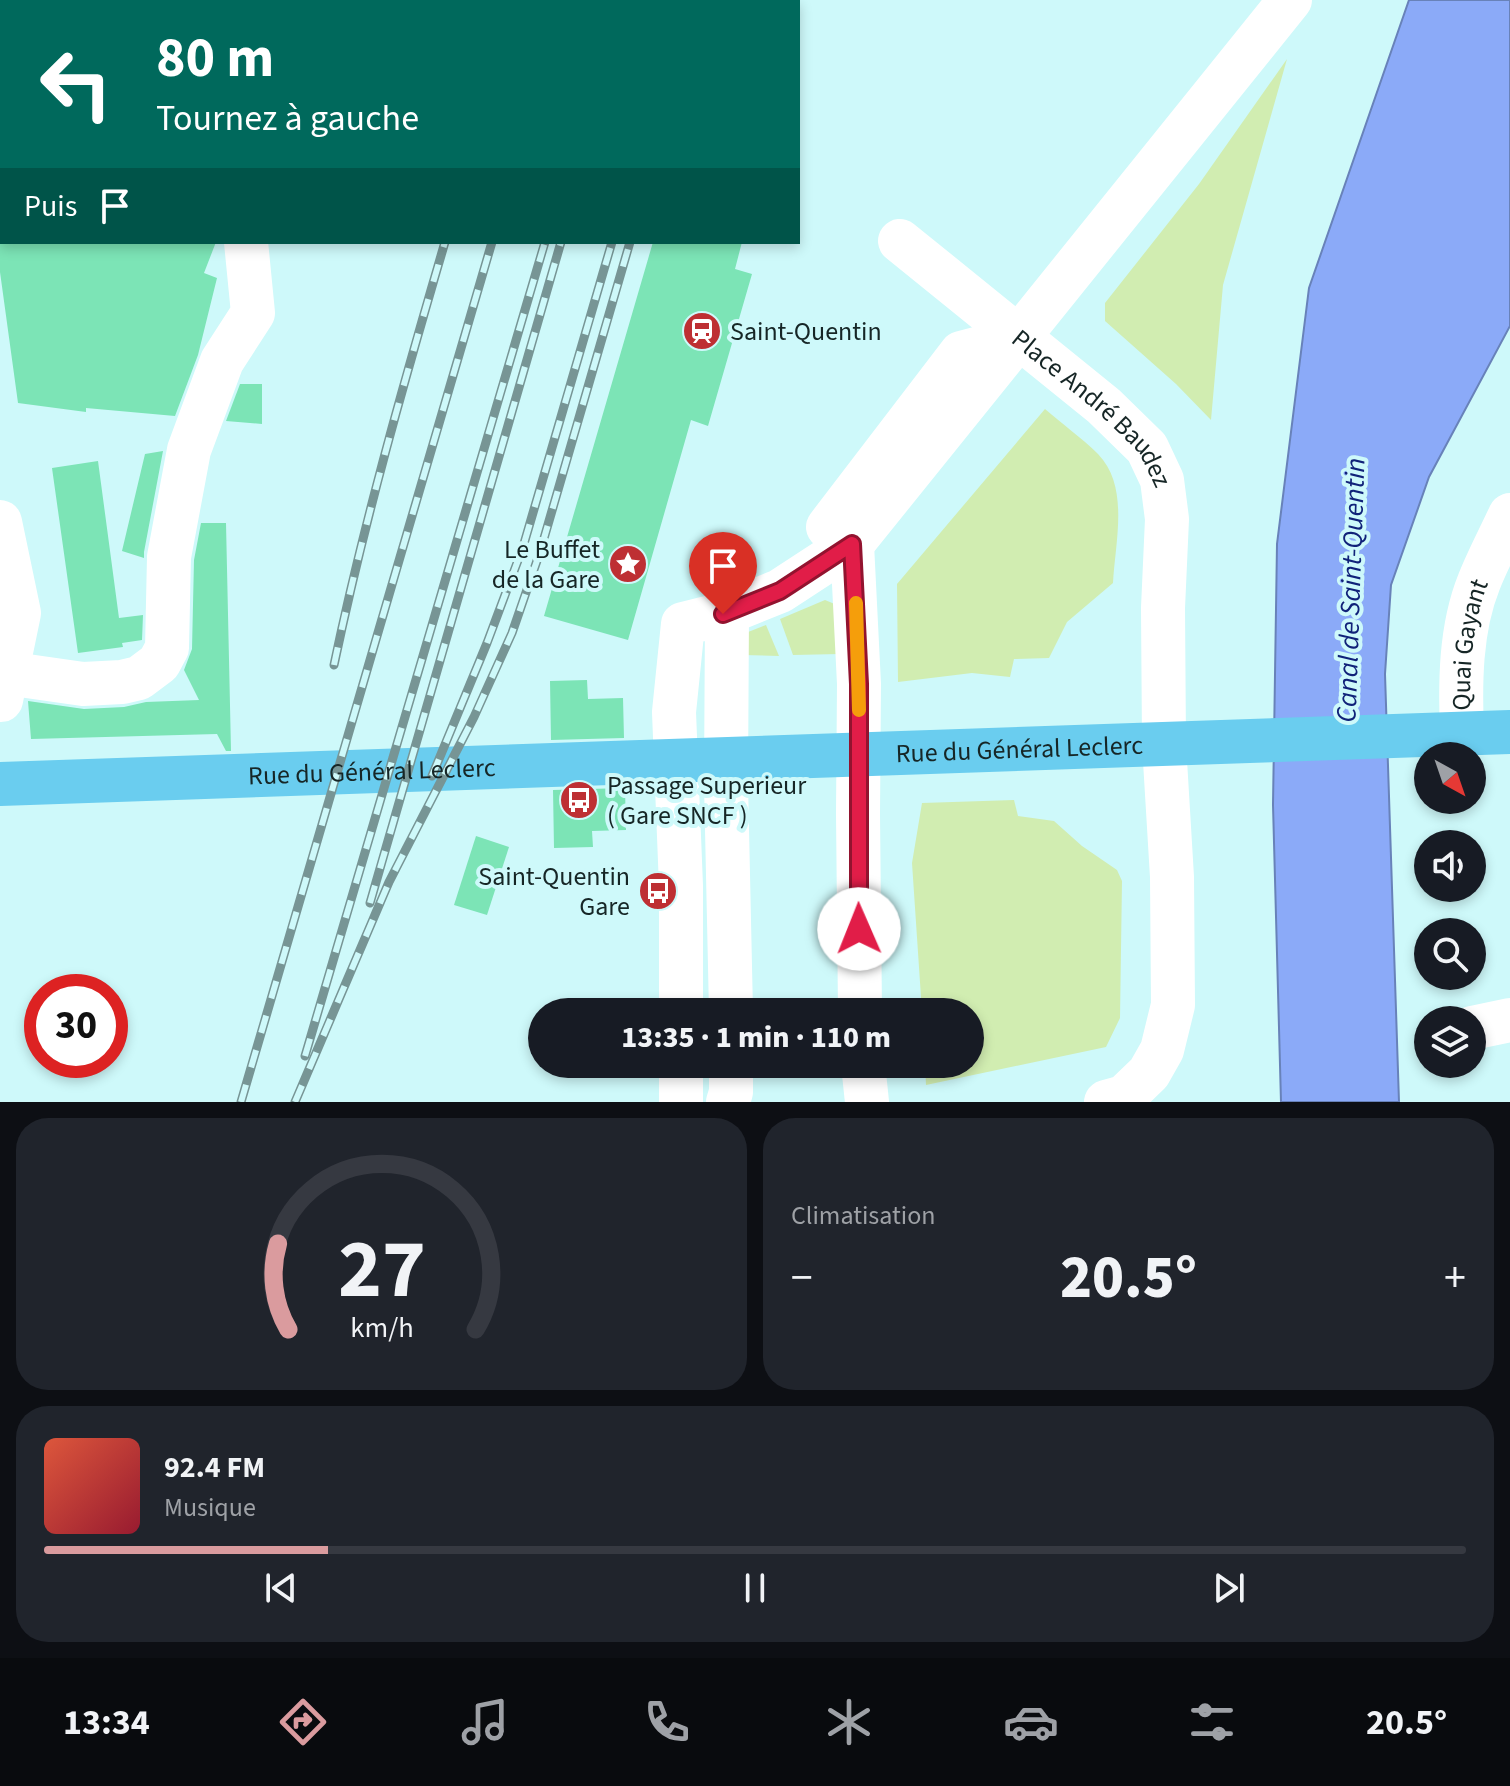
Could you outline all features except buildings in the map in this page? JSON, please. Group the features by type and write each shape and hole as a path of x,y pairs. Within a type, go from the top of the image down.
{"main road":[{"name":"Rue du Général Leclerc","path":"0,784 1510,732"}],"street":[{"path":"780,591 961,353 1018,338 1290,0"},
{"path":"900,241 1018,338"},
{"path":"0,522 19,613 3,688 122,682 139,678 159,663 167,648 169,557 189,450 222,361 253,313 246,244"},
{"name":"Place André Baudez","path":"681,998 681,886 674,712 683,624 727,612 780,591 852,544 1018,338 1104,406 1147,448 1162,480 1167,519 1163,608 1164,744 1172,877 1173,1005 1162,1050 1149,1073 1124,1097 1106,1102"},
{"name":"Quai Gayant","path":"1446,735 1477,584 1510,515"},
{"path":"852,544 859,684 860,998"},
{"path":"727,612 726,767 731,998"},
{"path":"1486,1025 1510,1020"},
{"path":"681,1078 681,1102"},
{"path":"728,1102 731,1078"},
{"path":"864,1078 867,1102"}],"green space":[{"path":"1287,59 1223,285 1211,420 1176,384 1105,321 1105,303 1199,184"},
{"path":"1045,409 1098,454 1114,482 1118,533 1113,583 1067,622 1049,658 1014,659 1010,677 972,673 898,682 897,584"},
{"path":"825,600 837,605 840,654 793,655 780,619"},
{"path":"766,625 779,656 742,655 743,634"},
{"path":"1014,800 1018,816 1054,821 1082,846 1117,870 1122,881 1120,1018 1106,1047 984,1073 984,998 921,998 912,863 922,803"},
{"path":"926,1078 959,1078 926,1085"}],"water":[{"name":"Canal de Saint-Quentin","path":"1409,0 1510,0 1510,326 1429,477 1391,585 1385,674 1399,1102 1281,1102 1273,805 1277,544 1309,288"}],"railway":[{"path":"334,665 371,505 444,244"},
{"path":"241,1102 491,244"},
{"path":"305,1056 544,244"},
{"path":"370,903 560,244"},
{"path":"432,776 523,547 611,244"},
{"path":"295,1102 389,882 474,717 512,633 540,552 629,244"}],"slow traffic":[{"path":"856,603 859,710"}],"place":[{"name":"Saint-Quentin","path":"702,331"},
{"name":"Le Buffet de la Gare","path":"628,564"},
{"name":"Passage Superieur ( Gare SNCF )","path":"579,800"},
{"name":"Saint-Quentin Gare","path":"658,891"}],"route":[{"path":"723,614 780,591 852,544 859,684 859,929"}]}
